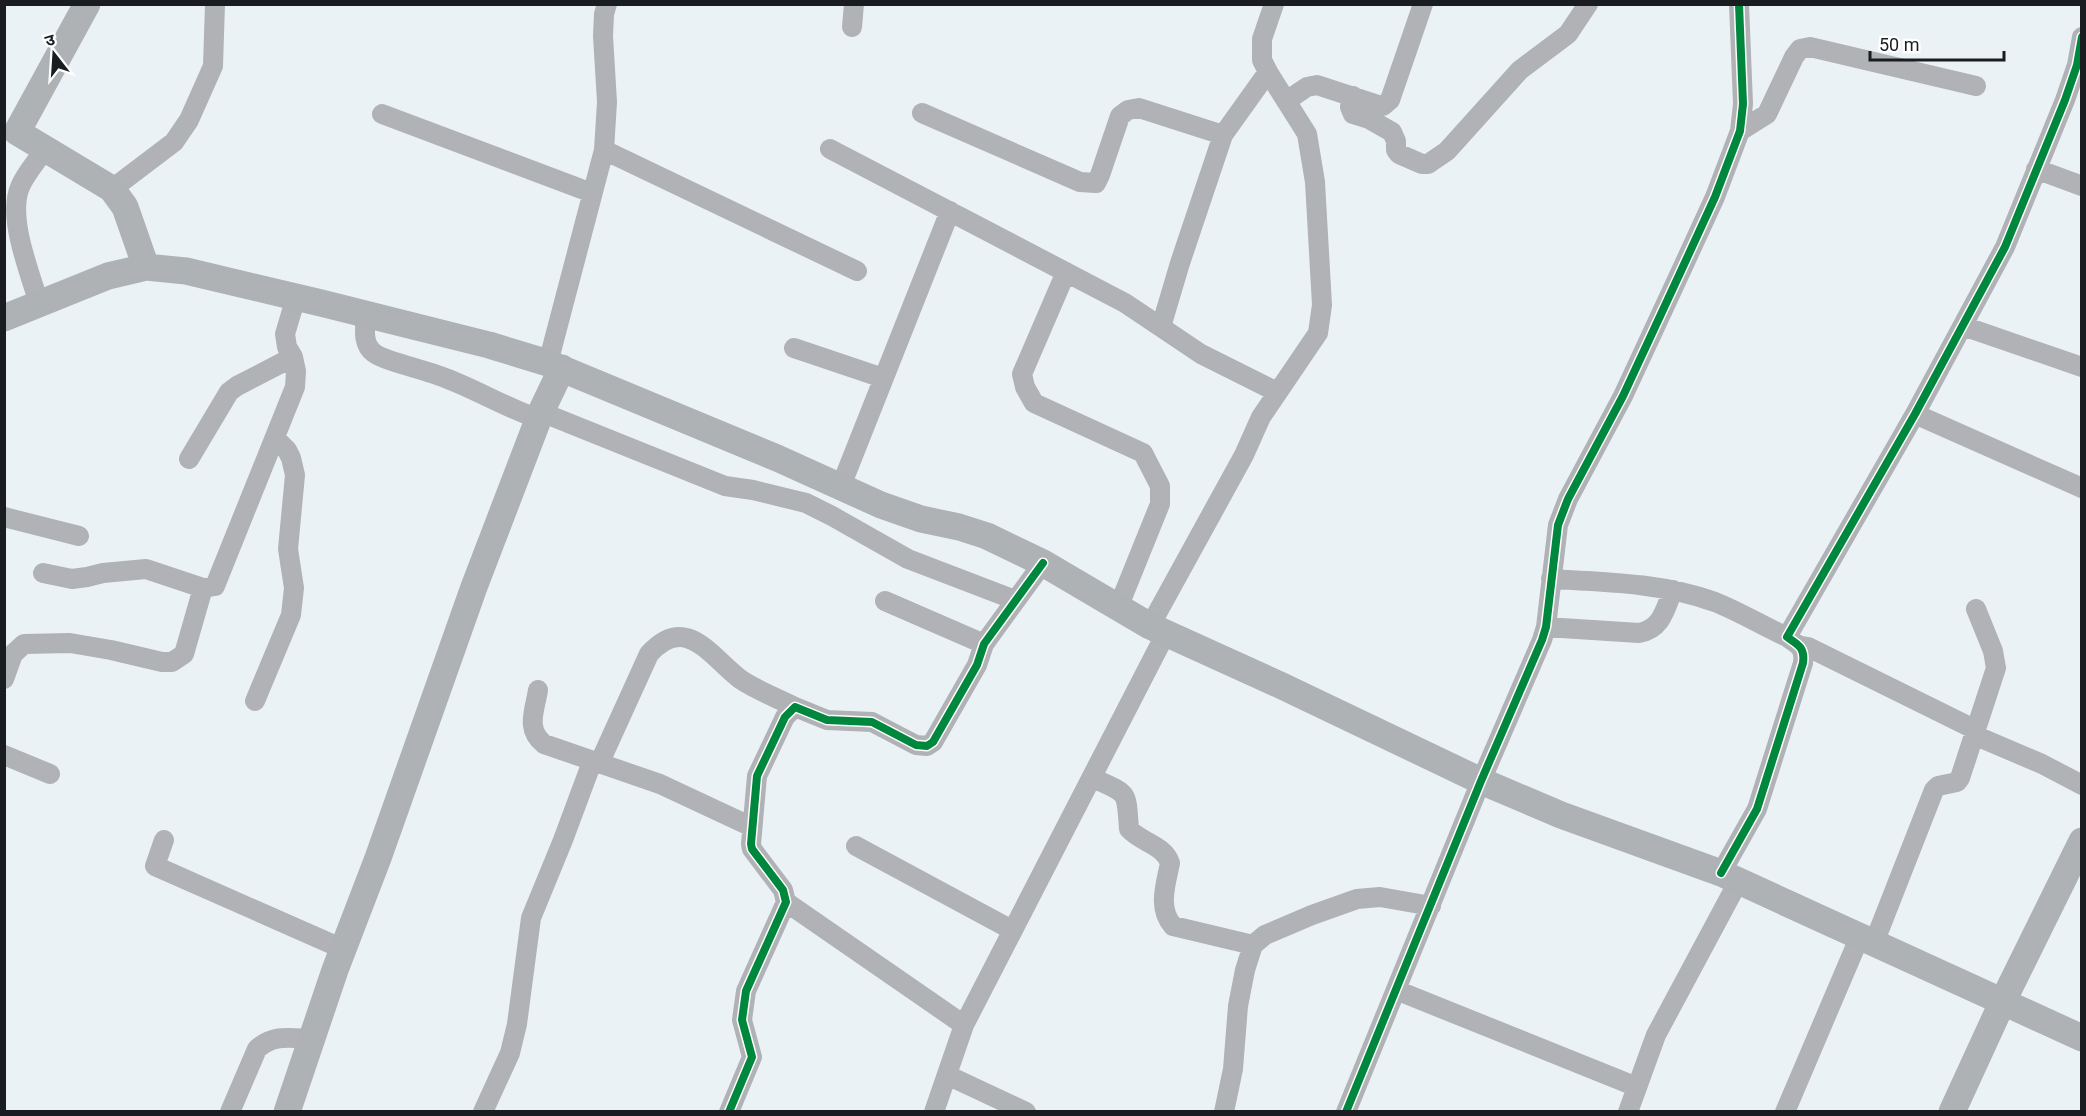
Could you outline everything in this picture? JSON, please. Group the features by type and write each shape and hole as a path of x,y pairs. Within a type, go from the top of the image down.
{"main road":[{"path":"87,4 11,130 112,189 125,207 146,267"},
{"path":"4,318 108,276 146,267 186,271 296,297 489,345 555,366 881,505 921,519 987,536 1043,563 1158,630 1481,782 1561,815 1729,877 2082,1038"},
{"path":"287,1112 343,949 378,858 474,587 540,416 555,366"},
{"path":"1952,1112 2002,1003 2082,841"}],"street":[{"path":"112,189 174,142 189,120 213,66 215,4"},
{"path":"555,366 592,193 604,150 607,102 603,36 607,4"},
{"path":"852,27 854,4"},
{"path":"934,1112 964,1025 1093,778 1158,630 1261,417 1318,333 1322,304 1315,182 1308,134 1262,60 1262,39 1274,4"},
{"path":"1286,101 1307,87 1317,85 1383,106 1390,100 1423,4"},
{"path":"1353,96 1350,107 1353,114 1369,119 1392,132 1399,154 1422,164 1428,164 1447,151 1520,70 1568,34 1588,4"},
{"path":"1346,1112 1546,627 1558,525 1568,499 1623,396 1715,197 1740,131 1743,104 1739,4"},
{"path":"1794,642 2005,247 2065,100 2077,65 2082,37"},
{"path":"1740,131 1767,114 1794,57 1800,49 1810,47 1976,86"},
{"path":"1161,327 1180,262 1223,135 1268,72"},
{"path":"922,113 1087,184 1096,183 1120,116 1128,110 1139,108 1223,135"},
{"path":"382,114 592,193"},
{"path":"39,304 16,220 15,203 20,186 45,149"},
{"path":"830,149 1125,303 1201,354 1277,392"},
{"path":"604,150 857,271"},
{"path":"2036,169 2082,186"},
{"path":"841,486 950,212"},
{"path":"1066,272 1022,374 1025,387 1034,403 1143,453 1160,486 1160,504 1118,608"},
{"path":"44,573 72,579 146,569 202,588 215,586 295,387 296,371 285,334 296,297"},
{"path":"366,314 364,334 367,344 375,354 440,375 494,398 521,413 540,416 725,486 753,490 806,503 908,559 1015,600"},
{"path":"1963,326 2082,367"},
{"path":"794,348 884,378"},
{"path":"189,459 229,392 293,357"},
{"path":"1915,414 2082,488"},
{"path":"255,701 291,615 294,588 288,549 295,475 287,450 275,438"},
{"path":"4,517 79,536"},
{"path":"483,1112 510,1053 517,1024 531,918 596,763 649,654 660,641 669,638 691,638 712,651 741,679 795,706 827,720 872,722 916,746 927,746 938,735 976,665 984,644 1043,563"},
{"path":"1551,579 1626,583 1672,590 1716,603 2082,785"},
{"path":"4,679 13,654 24,644 70,643 162,662 172,662 184,654 202,588"},
{"path":"1546,627 1639,633 1649,631 1660,621 1672,590"},
{"path":"885,601 984,644"},
{"path":"1785,1112 1934,790 1938,786 1957,782 1960,778 1996,668 1993,651 1976,609"},
{"path":"1628,1112 1656,1035 1729,877 1757,809 1803,663 1804,654 1794,642"},
{"path":"538,690 532,726 536,737 544,744 660,784 752,827"},
{"path":"729,1112 752,1057 742,1020 746,991 786,902 783,890 752,849 756,776 786,717 795,706"},
{"path":"4,755 50,774"},
{"path":"1093,778 1123,792 1127,801 1130,829 1143,840 1163,851 1168,857 1170,863 1163,899 1168,920 1173,926 1253,945"},
{"path":"164,840 155,866 343,949"},
{"path":"856,846 1012,930"},
{"path":"1224,1112 1233,1069 1238,1006 1253,945 1265,935 1357,899 1380,897 1431,906"},
{"path":"786,902 964,1025"},
{"path":"1396,990 1637,1087"},
{"path":"230,1112 257,1049 274,1038 312,1039"},
{"path":"947,1075 1026,1112"}],"cycle path":[{"path":"1346,1112 1481,781 1542,640 1546,627 1558,525 1568,499 1623,396 1715,197 1740,131 1743,104 1739,4"},
{"path":"1721,873 1757,809 1803,663 1800,647 1787,637 1915,414 2005,247 2065,100 2077,65 2082,37"},
{"path":"729,1112 752,1057 742,1020 746,991 786,902 783,890 752,849 751,844 757,776 785,717 795,707 827,720 872,722 916,745 927,746 933,742 977,665 984,644 1043,563"}]}
